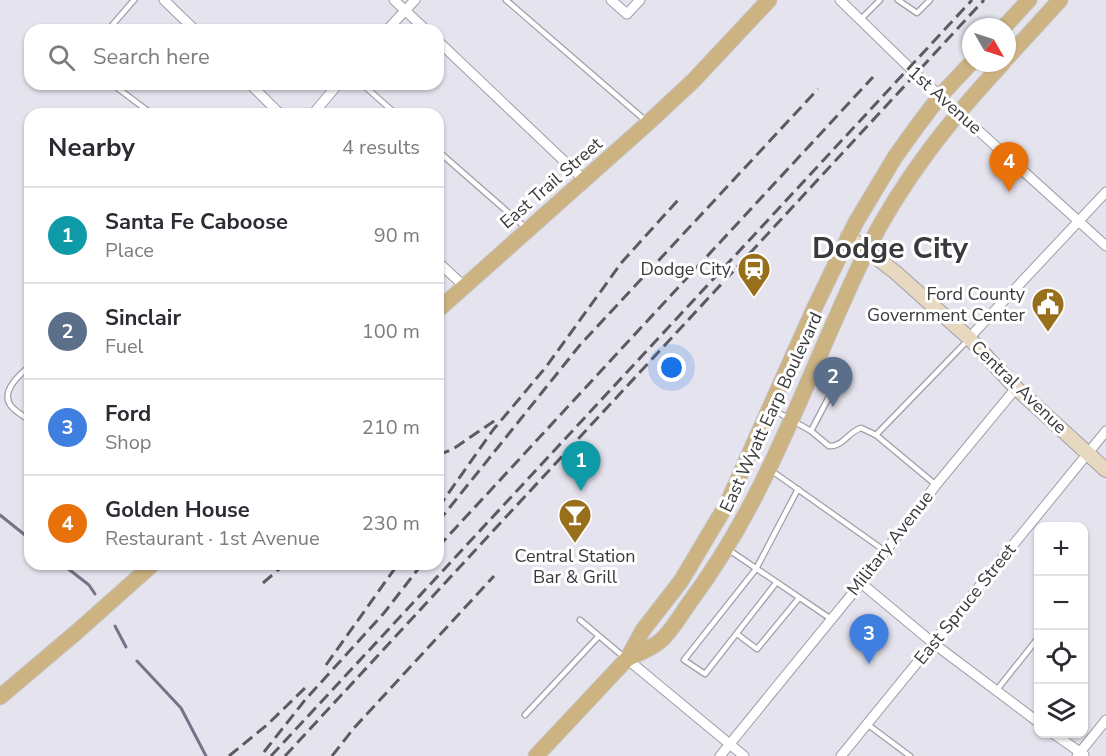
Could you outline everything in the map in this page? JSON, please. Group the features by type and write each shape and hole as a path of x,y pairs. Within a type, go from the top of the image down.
{"main road":[{"name":"East Trail Street","path":"444,304 648,123 688,85 769,0"},
{"path":"1012,18 1029,0"},
{"path":"1016,48 1060,0"},
{"name":"East Wyatt Earp Boulevard","path":"536,756 627,659 643,630 681,581 727,504 849,236 895,157 940,96 963,72"},
{"path":"958,112 995,72"},
{"name":"East Wyatt Earp Boulevard","path":"627,659 660,642 726,549 769,469 867,250 908,179 958,112"},
{"path":"0,697 146,570"}],"street":[{"path":"164,0 189,24"},
{"path":"394,0 420,24"},
{"path":"392,24 415,0"},
{"path":"611,0 627,14 640,0"},
{"name":"1st Avenue","path":"840,0 940,96 1106,246"},
{"path":"444,48 584,180"},
{"path":"256,90 274,108"},
{"path":"318,108 333,90"},
{"path":"969,338 1106,192"},
{"name":"Central Avenue","path":"849,236 969,338 1016,388 1106,470"},
{"path":"444,268 464,286"},
{"name":"Military Avenue","path":"720,756 1016,388"},
{"name":"East Spruce Street","path":"841,756 1106,431"},
{"path":"861,583 933,643 1034,719"},
{"path":"627,659 744,756"},
{"path":"1059,738 1081,755 1106,720"}],"lane":[{"path":"113,24 134,0"},
{"path":"506,0 648,123"},
{"path":"861,20 880,0"},
{"path":"898,0 917,13 930,0"},
{"path":"120,90 144,108"},
{"path":"369,90 389,108"},
{"path":"444,156 528,230"},
{"path":"876,435 969,338"},
{"path":"24,372 13,382 8,400 10,405 24,417"},
{"path":"811,373 827,381 832,391 811,431"},
{"path":"770,408 811,431 832,447 840,444 861,428 876,435 936,485"},
{"path":"769,469 885,551"},
{"path":"776,583 705,675 684,660 756,569 798,489"},
{"path":"726,549 831,619"},
{"path":"737,634 757,649 799,598"},
{"path":"580,620 627,659"},
{"path":"525,715 598,637"},
{"path":"996,691 1034,643"},
{"path":"867,724 910,756"}],"waterway":[{"path":"0,515 24,534"},
{"path":"70,570 89,585 95,594"},
{"path":"115,626 126,647"},
{"path":"137,661 181,708 206,756"}],"railway":[{"path":"444,569 972,0"},
{"path":"285,756 984,0"},
{"path":"444,541 873,77"},
{"path":"444,515 580,345 818,89"},
{"path":"444,499 493,430 546,367 622,262 679,199"},
{"path":"444,453 497,419"},
{"path":"263,583 278,570"},
{"path":"326,665 394,570"},
{"path":"264,752 305,700 384,613 417,570"},
{"path":"271,756 443,570"},
{"path":"332,756 354,728 494,576"},
{"path":"229,756 268,724 305,688"}],"place":[{"name":"Golden House","path":"1009,192"},
{"name":"Dodge City","path":"754,298"},
{"name":"Ford County Government Center","path":"1048,333"},
{"name":"Sinclair","path":"833,407"},
{"name":"Santa Fe Caboose","path":"581,491"},
{"name":"Central Station Bar & Grill","path":"575,544"},
{"name":"Ford","path":"869,664"}],"district":[{"name":"Dodge City","path":"890,248"}]}
